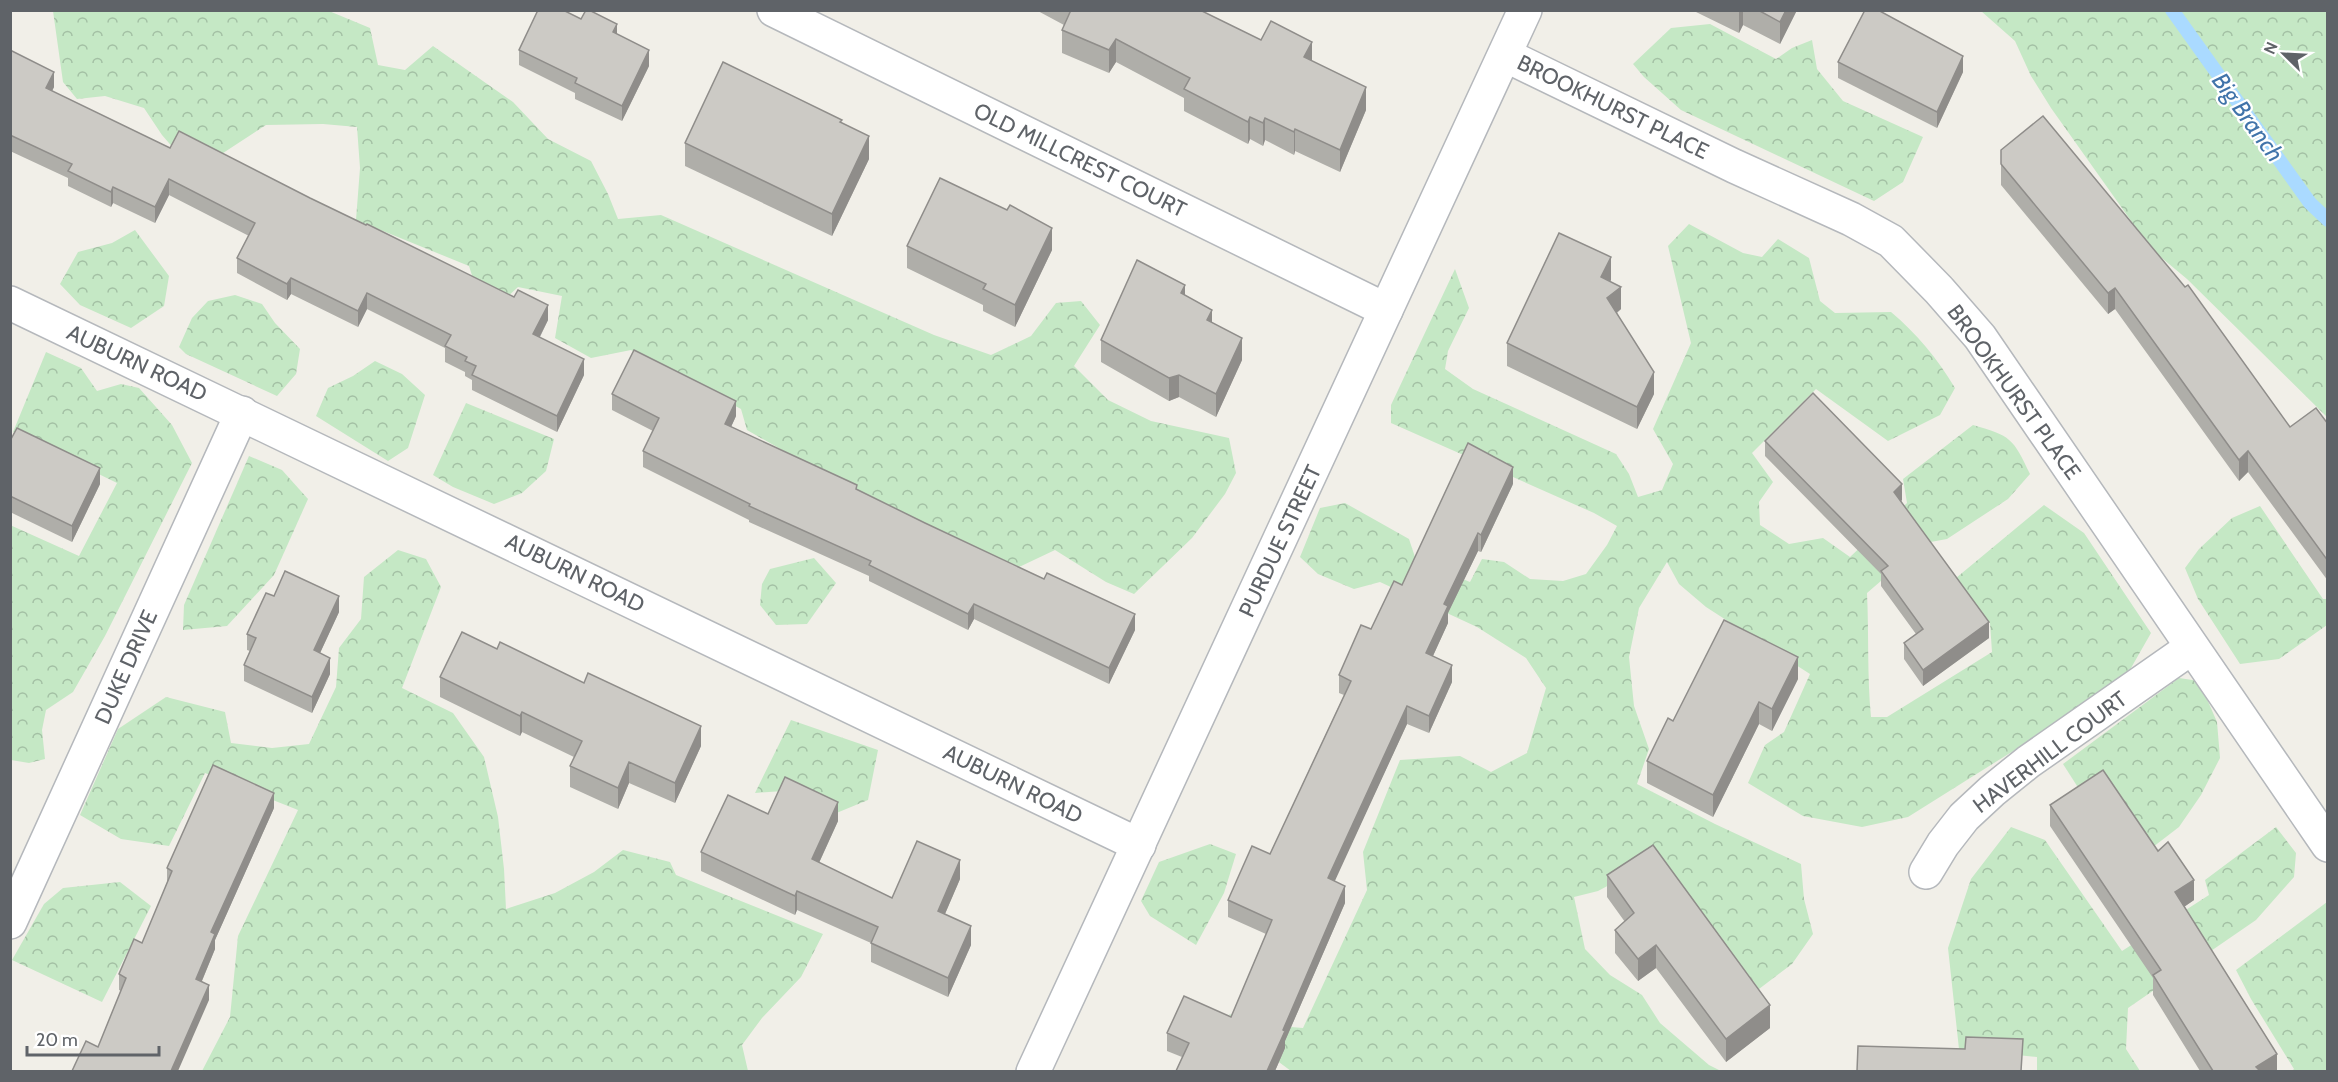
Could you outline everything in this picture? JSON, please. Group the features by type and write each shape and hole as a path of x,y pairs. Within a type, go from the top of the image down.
{"street":[{"name":"OLD MILLCREST COURT","path":"774,10 1386,310"},
{"name":"PURDUE STREET","path":"1033,1071 1525,10"},
{"name":"BROOKHURST PLACE","path":"1505,55 1734,166 1851,219 1891,241 1939,290 1980,337 2328,845"},
{"name":"AUBURN ROAD","path":"10,303 1139,845"},
{"name":"DUKE DRIVE","path":"10,922 242,413"},
{"name":"HAVERHILL COURT","path":"1926,872 1943,844 1964,817 1992,790 2191,648"}],"green space":[{"path":"53,11 329,11 370,28 378,65 405,70 433,46 513,102 548,139 591,161 618,219 661,215 934,335 991,355 1031,336 1056,303 1081,301 1100,325 1074,366 1108,400 1151,421 1229,438 1236,473 1225,494 1192,538 1134,594 1106,582 1055,550 1017,568 865,497 747,430 741,409 631,350 591,358 555,338 562,296 518,287 495,308 477,291 469,266 356,220 360,168 357,127 323,124 266,125 194,172 162,135 144,108 105,96 77,99 63,82"},
{"path":"1981,11 2327,11 2327,417 2187,279 2151,249 2051,108 2031,76 2015,41"},
{"path":"1710,24 1776,59 1792,48 1812,40 1817,69 1843,101 1923,137 1903,182 1874,201 1681,110 1633,64 1671,28"},
{"path":"1689,224 1743,253 1762,257 1778,239 1809,258 1820,301 1835,313 1891,312 1926,347 1955,388 1940,415 1888,441 1816,389 1752,453 1773,482 1759,502 1760,525 1789,544 1823,538 1850,557 1907,503 1903,479 1973,425 1996,432 2009,440 2015,446 2030,474 2008,499 1947,539 1925,543 1867,593 1871,717 1887,717 1992,652 1990,623 1956,578 2044,505 2084,533 2151,633 2123,682 1908,817 1862,827 1803,816 1748,783 1765,745 1784,732 1810,674 1706,607 1679,584 1667,562 1639,608 1629,657 1634,706 1649,749 1637,784 1801,864 1804,899 1813,934 1792,964 1759,989 1660,858 1598,891 1574,897 1585,949 1610,975 1642,995 1660,1023 1709,1065 1721,1071 1291,1071 1245,1037 1229,1014 1279,1026 1303,1028 1367,890 1363,852 1400,760 1460,756 1491,772 1527,753 1546,688 1526,658 1477,627 1380,582 1354,589 1318,574 1300,557 1320,508 1345,503 1409,539 1416,560 1470,582 1482,559 1504,562 1530,579 1563,581 1586,574 1607,545 1617,526 1594,513 1391,423 1391,405 1455,269 1469,308 1448,351 1445,369 1473,389 1616,454 1629,474 1638,497 1662,490 1673,464 1653,429 1691,343 1668,246"},
{"path":"135,230 169,276 164,306 131,328 80,305 60,284 78,252 112,243"},
{"path":"235,295 262,304 275,323 300,349 296,374 277,396 186,354 179,347 192,318 208,301"},
{"path":"46,352 81,368 97,391 121,384 139,388 172,425 192,463 105,636 73,692 46,710 42,730 45,759 29,763 11,760 10,525 79,556 117,483 13,432"},
{"path":"375,361 402,374 425,395 408,448 388,461 316,416 328,388 353,376"},
{"path":"466,403 554,439 546,471 522,493 494,504 453,487 433,475"},
{"path":"249,456 282,470 308,499 274,575 227,626 183,630 184,605"},
{"path":"2260,506 2323,599 2327,599 2327,625 2279,659 2240,664 2198,599 2185,568 2199,549 2232,518"},
{"path":"398,550 426,559 441,587 402,688 453,713 484,757 498,817 506,909 555,893 594,872 623,850 670,862 676,875 823,934 801,977 762,1018 742,1045 748,1071 202,1071 230,1017 238,936 298,810 205,773 169,846 121,839 80,815 118,729 166,697 225,712 231,743 272,748 309,744 336,687 339,648 361,619 364,577"},
{"path":"814,558 836,583 807,624 776,625 760,605 762,584 770,569"},
{"path":"2179,678 2199,681 2217,722 2220,758 2201,795 2179,827 2153,847 2079,789 2063,764"},
{"path":"791,720 878,750 868,800 834,814 783,791 755,793"},
{"path":"2011,827 2045,840 2122,951 2209,895 2205,880 2276,827 2296,853 2294,877 2256,920 2128,1008 2126,1049 2140,1071 2037,1071 2037,1057 1959,1049 1948,948 1971,879"},
{"path":"1210,844 1236,854 1224,893 1196,945 1150,916 1141,901 1159,862"},
{"path":"120,882 151,906 102,1002 12,960 44,904 63,888"},
{"path":"2327,902 2327,1071 2292,1071 2294,1069 2236,970"}],"building":[{"path":"538,10 563,10 581,19 586,10 589,10 617,24 613,32 649,50 622,106 575,83 577,78 519,50"},
{"path":"1071,10 1200,10 1261,40 1271,21 1312,42 1304,57 1366,87 1340,150 1265,118 1263,123 1250,117 1248,122 1184,89 1190,78 1116,39 1109,50 1062,30"},
{"path":"1758,10 1786,10 1780,22"},
{"path":"1865,10 1878,10 1963,56 1937,112 1838,62"},
{"path":"10,50 54,72 46,88 170,148 179,131 310,198 514,297 518,290 548,305 533,334 584,359 557,416 472,375 476,366 465,361 467,357 445,346 451,335 367,293 358,311 291,278 287,284 237,258 255,223 169,179 155,207 113,187 111,192 68,171 72,164 10,135"},
{"path":"723,62 842,120 840,122 869,136 832,214 685,143"},
{"path":"2043,116 2185,287 2188,285 2290,427 2316,408 2328,424 2328,561 2248,451 2239,460 2115,288 2108,293 2001,164 2001,150"},
{"path":"940,178 1007,210 1010,205 1052,228 1015,305 983,289 986,284 907,246"},
{"path":"1559,233 1611,257 1601,277 1621,287 1607,298 1654,372 1637,407 1507,343"},
{"path":"1137,260 1185,285 1181,293 1212,310 1207,320 1242,338 1216,394 1179,375 1169,378 1101,340"},
{"path":"634,350 736,401 725,424 857,485 856,489 1044,579 1047,573 1135,614 1109,668 974,604 968,614 869,565 871,561 749,506 750,504 643,451 659,418 612,394"},
{"path":"1813,393 1902,484 1894,492 1989,622 1923,670 1904,643 1923,629 1881,571 1888,566 1765,441"},
{"path":"17,428 100,468 72,526 10,496 10,441"},
{"path":"1468,443 1513,467 1481,535 1478,533 1444,604 1448,606 1426,653 1452,665 1429,716 1407,706 1328,878 1345,886 1267,1071 1176,1071 1189,1043 1167,1033 1184,996 1231,1017 1272,920 1228,900 1252,846 1270,854 1351,681 1339,675 1361,625 1371,629 1394,581 1402,585"},
{"path":"285,571 339,596 314,650 330,658 312,697 244,665 256,638 247,634 266,593 274,596"},
{"path":"1724,620 1798,657 1772,709 1759,702 1713,795 1647,761 1668,718 1673,721"},
{"path":"462,632 497,649 500,642 584,683 588,673 701,726 675,783 629,762 618,788 570,766 582,741 522,712 520,716 440,677"},
{"path":"213,765 274,793 211,932 215,934 196,979 209,985 171,1071 72,1071 86,1041 98,1047 126,978 119,974 134,939 142,943 172,871 167,868"},
{"path":"2103,770 2158,851 2168,842 2194,880 2175,892 2277,1054 2256,1067 2260,1071 2213,1071 2153,975 2161,970 2050,805"},
{"path":"785,777 838,802 812,859 892,898 917,841 960,860 938,911 971,926 948,978 871,943 878,927 797,891 795,896 701,852 728,795 768,814"},
{"path":"1653,845 1770,1005 1726,1039 1656,945 1638,959 1615,930 1634,913 1607,875"},
{"path":"1966,1037 2023,1039 2021,1071 1857,1071 1858,1046 1965,1049"}],"waterway":[{"name":"Big Branch","path":"2172,10 2310,203 2328,220"}]}
